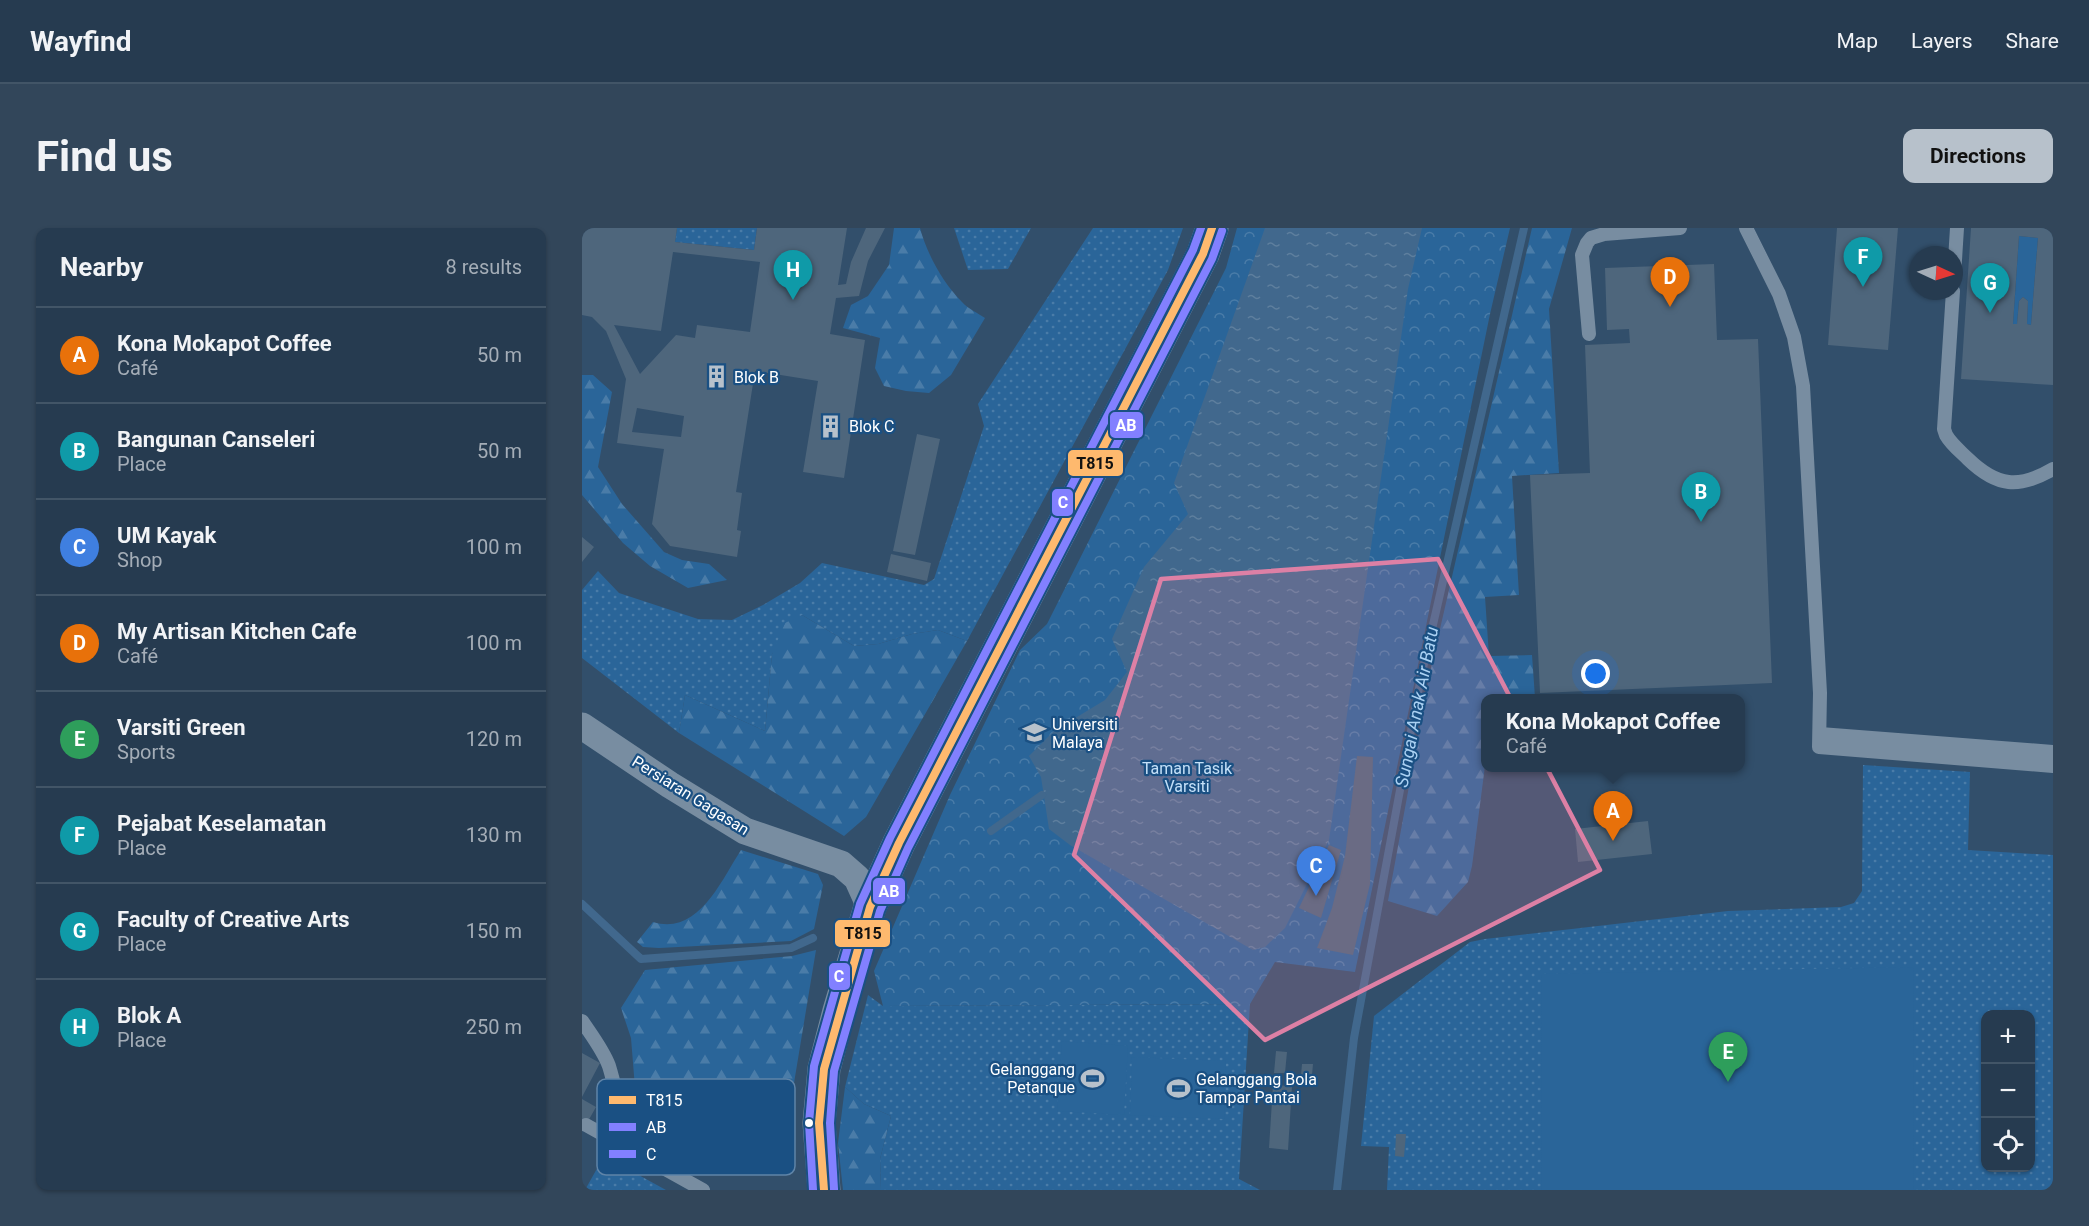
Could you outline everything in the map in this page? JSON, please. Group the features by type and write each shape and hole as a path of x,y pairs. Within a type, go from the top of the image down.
{"street":[{"path":"824,1190 819,1123 824,1069 870,907 1203,254 1212,228"},
{"name":"Persiaran Gagasan","path":"582,726 669,785 745,831 841,864 857,878 870,907"},
{"name":"Persiaran Gagasan","path":"841,864 892,860"}],"lane":[{"path":"1589,334 1582,255 1587,243 1592,238 1604,234 1680,228"},
{"path":"1746,228 1779,294 1794,337 1803,386 1820,693 1819,740"},
{"path":"1956,246 1957,228"},
{"path":"1952,300 1944,429 1949,441 1988,476 2002,482 2030,482 2053,469"},
{"path":"1819,740 2053,752"},
{"path":"1819,740 2053,766"},
{"path":"582,1021 602,1051 612,1079"},
{"path":"586,1125 597,1131"},
{"path":"676,1175 703,1190"}],"highlighted area":[{"path":"1438,559 1600,870 1265,1040 1074,855 1161,579"}],"green space":[{"path":"677,228 757,228 754,250 675,242"},
{"path":"894,228 920,228 931,258 948,286 964,304 985,318 951,375 929,393 884,386 875,368 880,338 843,328 851,305 868,296 889,265"},
{"path":"954,228 1031,228 1008,269 968,270"},
{"path":"1093,228 1183,228 1168,270 967,641 938,630 912,634 878,644 854,646 802,615 772,654 765,731 685,695 679,733 582,658 582,590 598,571 619,593 698,619 732,620 800,583 822,563 924,585 934,579 984,426 978,404"},
{"name":"Taman Tasik Varsiti","path":"1237,228 1510,228 1490,314 1355,972 1275,962 1250,1004 883,1006 874,971 950,795 1020,650 1047,624 1226,268"},
{"path":"1532,228 1572,228 1549,309 1559,473 1512,476 1519,595 1485,597 1489,656 1532,655 1535,694 1481,694 1481,772 1484,772 1472,866 1468,882 1437,916 1388,901 1429,677"},
{"path":"2019,236 2038,238 2031,325 2027,324 2028,301 2023,297 2019,301 2017,324 2013,324"},
{"path":"582,375 593,375 612,392 598,467 622,504 664,552 682,560 709,564 727,580 688,588 650,566 623,543 582,495"},
{"path":"802,615 854,646 878,644 912,634 938,630 967,641 866,817 844,836 679,733 685,695 765,731 772,654 785,623"},
{"path":"1863,765 1970,772 1968,850 2053,855 2053,1190 1387,1190 1389,1147 1361,1146 1374,1016 1470,942 1728,911 1841,907 1854,903 1862,891"},
{"path":"741,850 818,874 823,885 814,929 791,941 659,948 643,947 637,942 653,922 669,924 683,921 695,914 716,890"},
{"path":"816,950 795,1079 634,1079 631,1038 621,1008 645,970 792,956"},
{"path":"1913,967 1914,1190 1542,1190 1541,974"},
{"path":"868,995 883,1006 1250,1004 1239,1179 1260,1190 881,1190 880,1159 891,1116 864,1104 845,1087"},
{"name":"Gelanggang Petanque","path":"1062,1041 1128,1046 1124,1115 1057,1111"},
{"name":"Gelanggang Bola Tampar Pantai","path":"1132,1057 1226,1061 1224,1119 1130,1115"},
{"path":"845,1087 864,1104 891,1116 880,1159 881,1190 843,1190 838,1143"},
{"path":"597,1169 597,1175 639,1175 666,1190 585,1190"}],"water":[{"path":"1265,228 1422,228 1408,289 1329,840 1285,928 1265,947 1253,950 1070,845 1049,829 1041,777 1029,756 1054,731 1105,700 1127,672 1112,639 1144,567 1188,514 1174,483"}],"building":[{"path":"582,228 677,228 675,242 754,250 757,228 847,228 838,285 846,284 851,262 866,228 885,228 868,261 859,296 836,298 830,334 865,340 844,478 803,472 818,381 755,371 736,492 742,493 737,530 741,531 737,557 670,546 652,524 664,449 617,443 626,379 606,331 592,317 582,315","holes":["673,252 760,262 750,332 697,325 695,338 676,335 640,374 614,325 661,331","637,408 684,416 681,437 632,432"]},
{"path":"1837,228 1898,228 1888,350 1828,345"},
{"path":"1971,228 2053,228 2053,385 1961,379","holes":["2019,236 2038,238 2031,325 2027,324 2028,301 2023,297 2019,301 2017,324 2013,324"]},
{"path":"1714,264 1717,340 1758,339 1772,683 1540,693 1530,475 1590,473 1585,345 1630,343 1629,329 1607,330 1605,268"},
{"path":"917,434 940,439 915,555 893,551"},
{"path":"582,537 594,547 582,562"},
{"path":"891,554 931,563 927,581 887,572"},
{"path":"1357,756 1373,757 1370,884 1353,955 1317,948 1332,908 1345,856"},
{"path":"1648,821 1652,854 1578,862 1575,829"},
{"path":"1329,845 1341,850 1321,918 1299,908"},
{"path":"1276,1051 1287,1052 1285,1073 1274,1073"},
{"path":"582,1053 600,1063 582,1097"},
{"path":"1302,1064 1313,1064 1312,1075 1301,1075"},
{"path":"1273,1085 1292,1086 1288,1150 1269,1148"},
{"path":"582,1099 596,1107 582,1132"},
{"path":"1396,1134 1406,1134 1404,1157 1395,1156"}],"waterway":[{"name":"Sungai Anak Air Batu","path":"1337,1190 1354,1038 1421,677 1524,228"},
{"path":"991,831 1042,795"},
{"path":"582,904 641,959 791,948 813,938"}],"transit line":[{"name":"C","path":"813,1190 809,1123 814,1066 860,904 890,838 1193,250 1201,228"},
{"name":"T815","path":"824,1190 819,1123 824,1069 870,907 899,843 1203,254 1212,228"},
{"name":"AB","path":"834,1189 830,1123 834,1071 880,911 908,848 1212,259 1222,231"}],"place":[{"name":"Pejabat Keselamatan","path":"1863,287"},
{"name":"Blok A","path":"793,300"},
{"name":"My Artisan Kitchen Cafe","path":"1670,307"},
{"name":"Faculty of Creative Arts","path":"1990,313"},
{"name":"Blok B","path":"716,377"},
{"name":"Blok C","path":"831,426"},
{"name":"Bangunan Canseleri","path":"1701,522"},
{"name":"Universiti Malaya","path":"1034,733"},
{"name":"Kona Mokapot Coffee","path":"1613,841"},
{"name":"UM Kayak","path":"1316,896"},
{"name":"Gelanggang Petanque","path":"1093,1078"},
{"name":"Varsiti Green","path":"1728,1082"},
{"name":"Gelanggang Bola Tampar Pantai","path":"1178,1088"}]}
